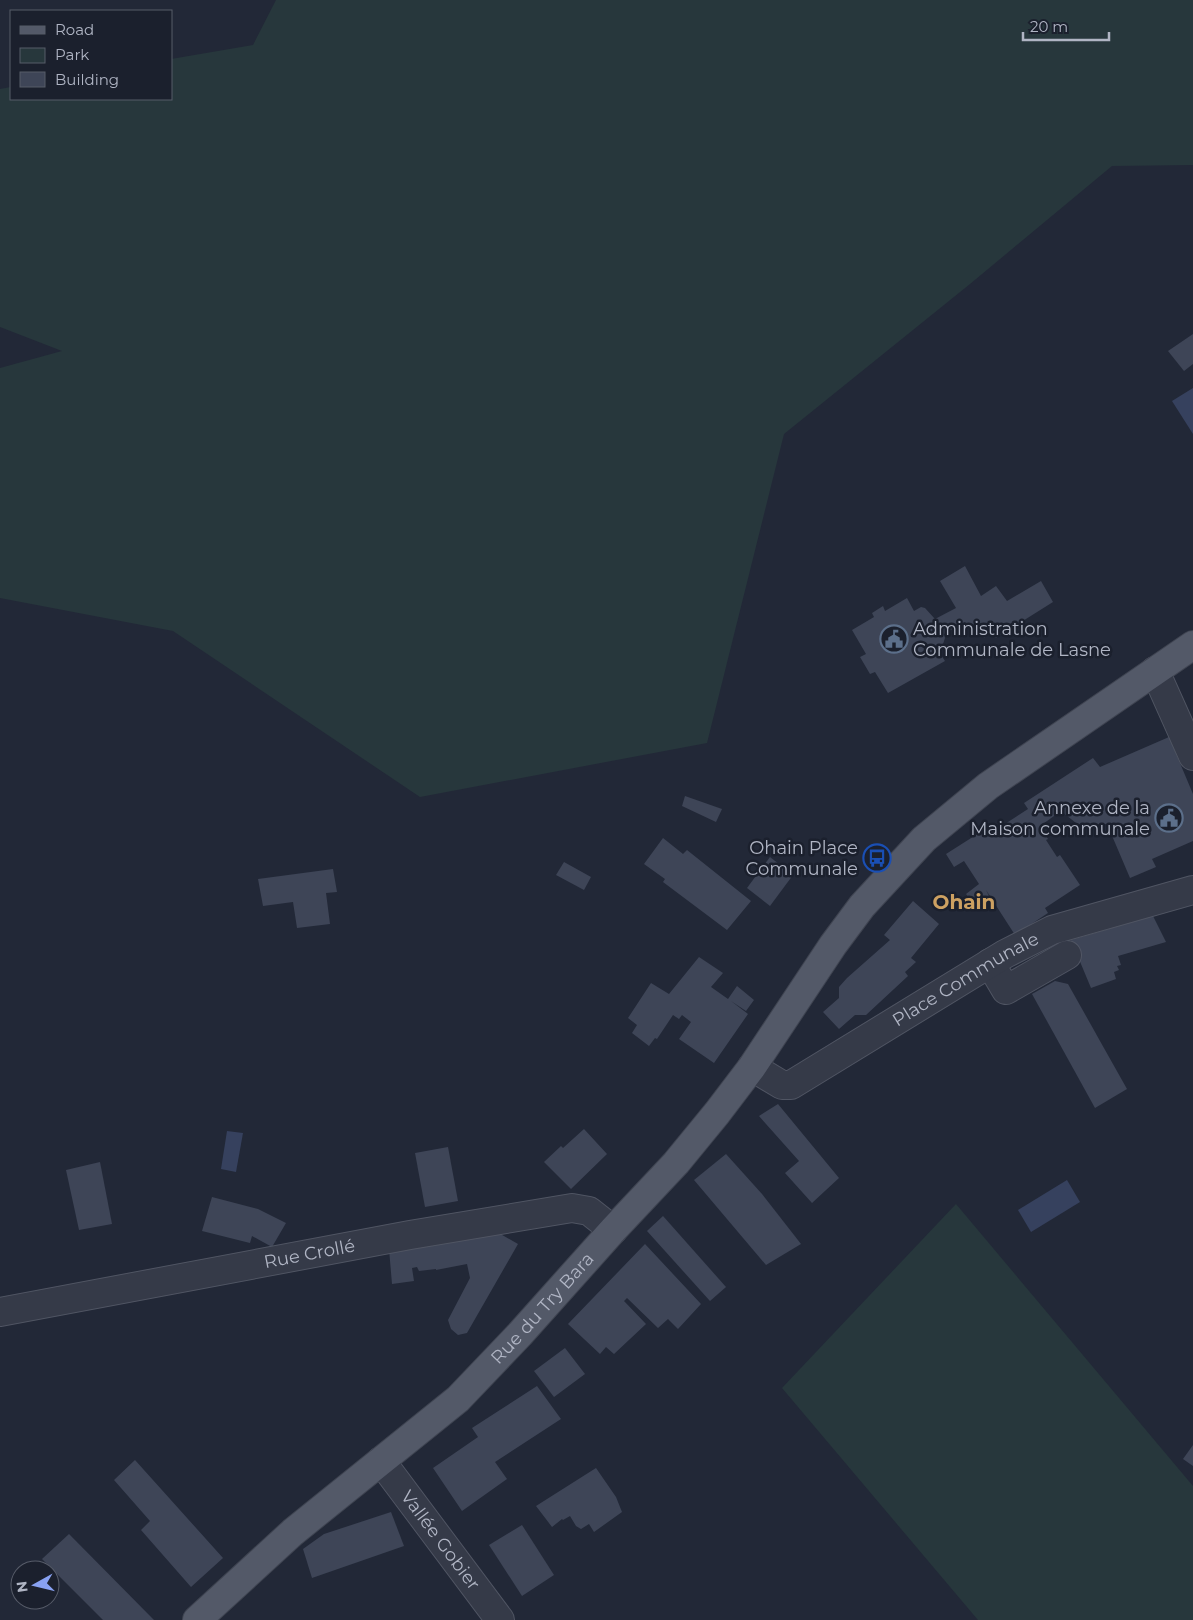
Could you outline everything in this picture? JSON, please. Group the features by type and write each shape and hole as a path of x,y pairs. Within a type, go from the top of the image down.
{"main road":[{"path":"1155,671 1193,645"},
{"name":"Rue du Try Bara","path":"197,1620 293,1532 458,1399 520,1334 676,1163 718,1113 752,1067 833,945 862,906 924,839 988,786 1155,671"}],"street":[{"path":"1155,671 1193,756"},
{"name":"Place Communale","path":"752,1067 782,1085 791,1085 990,963 1052,930 1190,891"},
{"path":"990,963 1006,990 1067,955"},
{"name":"Rue Crollé","path":"0,1312 400,1237 572,1208 588,1211 614,1230"},
{"name":"Vallée Gobier","path":"381,1461 500,1620"}],"green space":[{"path":"276,0 1193,0 1193,165 1112,166 970,284 784,434 707,743 420,797 173,631 0,598 0,368 62,351 0,327 0,89 10,87 10,100 172,100 172,59 253,45"},
{"path":"956,1204 1193,1486 1193,1620 978,1620 782,1388"}],"water":[{"path":"1193,388 1193,434 1172,401"},
{"path":"227,1131 243,1133 236,1172 221,1169"},
{"path":"1067,1180 1080,1202 1031,1232 1018,1210"}],"building":[{"path":"1193,334 1193,364 1184,371 1168,351"},
{"path":"965,566 981,596 996,586 1007,601 1041,581 1053,602 996,638 993,633 984,638 981,633 974,637 965,622 944,634 943,644 936,648 945,661 888,693 875,672 870,674 860,657 866,654 852,630 874,617 872,613 883,606 885,611 907,598 914,611 921,607 925,608 935,619 956,608 940,581"},
{"path":"1169,737 1193,794 1193,841 1152,859 1156,867 1130,878 1107,824 1083,825 1076,823 1061,811 1040,826 1057,857 1060,855 1080,885 1045,908 1048,913 1015,935 986,890 990,898 975,906 966,894 979,884 964,861 954,867 946,854 990,826 994,831 1028,809 1024,803 1093,758 1100,767"},
{"path":"685,796 722,809 716,822 682,806"},
{"path":"663,838 683,854 687,850 751,901 727,930 663,882 665,879 644,864"},
{"path":"770,857 793,875 770,906 747,888"},
{"path":"564,862 591,877 584,890 556,875"},
{"path":"333,869 337,892 326,893 330,924 297,928 293,902 263,906 258,879"},
{"path":"913,901 939,924 911,958 916,962 905,972 908,976 866,1015 855,1015 839,1029 823,1012 839,998 839,987 847,978 890,940 884,935"},
{"path":"1153,916 1166,942 1118,956 1121,965 1117,966 1119,970 1114,972 1116,979 1091,988 1071,940"},
{"path":"699,957 723,973 711,987 728,999 737,986 754,1000 746,1011 731,1001 748,1014 714,1063 679,1039 691,1022 682,1015 679,1019 673,1015 657,1039 655,1038 649,1046 632,1033 637,1025 628,1018 651,983 669,994"},
{"path":"1055,981 1068,984 1127,1089 1095,1108 1032,994"},
{"path":"778,1104 839,1178 812,1203 785,1173 799,1161 759,1116"},
{"path":"584,1129 607,1154 571,1189 544,1162 561,1146 563,1148"},
{"path":"448,1147 458,1201 425,1207 415,1153"},
{"path":"726,1154 762,1194 801,1244 766,1265 694,1180"},
{"path":"100,1162 112,1224 79,1230 66,1170"},
{"path":"212,1197 258,1209 286,1223 272,1247 252,1236 250,1243 202,1231"},
{"path":"663,1216 726,1287 710,1301 647,1231"},
{"path":"497,1232 518,1244 467,1333 458,1335 451,1329 448,1320 470,1278 467,1264 436,1270 419,1271 417,1267 412,1268 414,1281 392,1284 389,1249"},
{"path":"645,1244 701,1304 678,1329 668,1319 658,1328 627,1298 624,1301 646,1324 614,1354 606,1347 600,1354 568,1324"},
{"path":"565,1348 585,1374 554,1397 534,1371"},
{"path":"537,1386 561,1419 495,1462 507,1479 462,1511 433,1468 478,1437 472,1428"},
{"path":"1193,1445 1193,1466 1183,1459"},
{"path":"135,1460 223,1558 191,1587 141,1530 150,1521 114,1480"},
{"path":"596,1468 616,1497 622,1512 594,1532 589,1524 581,1529 576,1526 570,1516 562,1519 552,1527 536,1506"},
{"path":"391,1512 404,1546 312,1578 303,1549 324,1534"},
{"path":"522,1525 554,1575 522,1596 489,1545"},
{"path":"69,1534 154,1620 103,1620 60,1577 60,1560 42,1559"}],"place":[{"name":"Administration Communale de Lasne","path":"894,639"},
{"name":"Annexe de la Maison communale","path":"1169,818"},
{"name":"Ohain Place Communale","path":"877,858"}],"district":[{"name":"Ohain","path":"964,902"}]}
